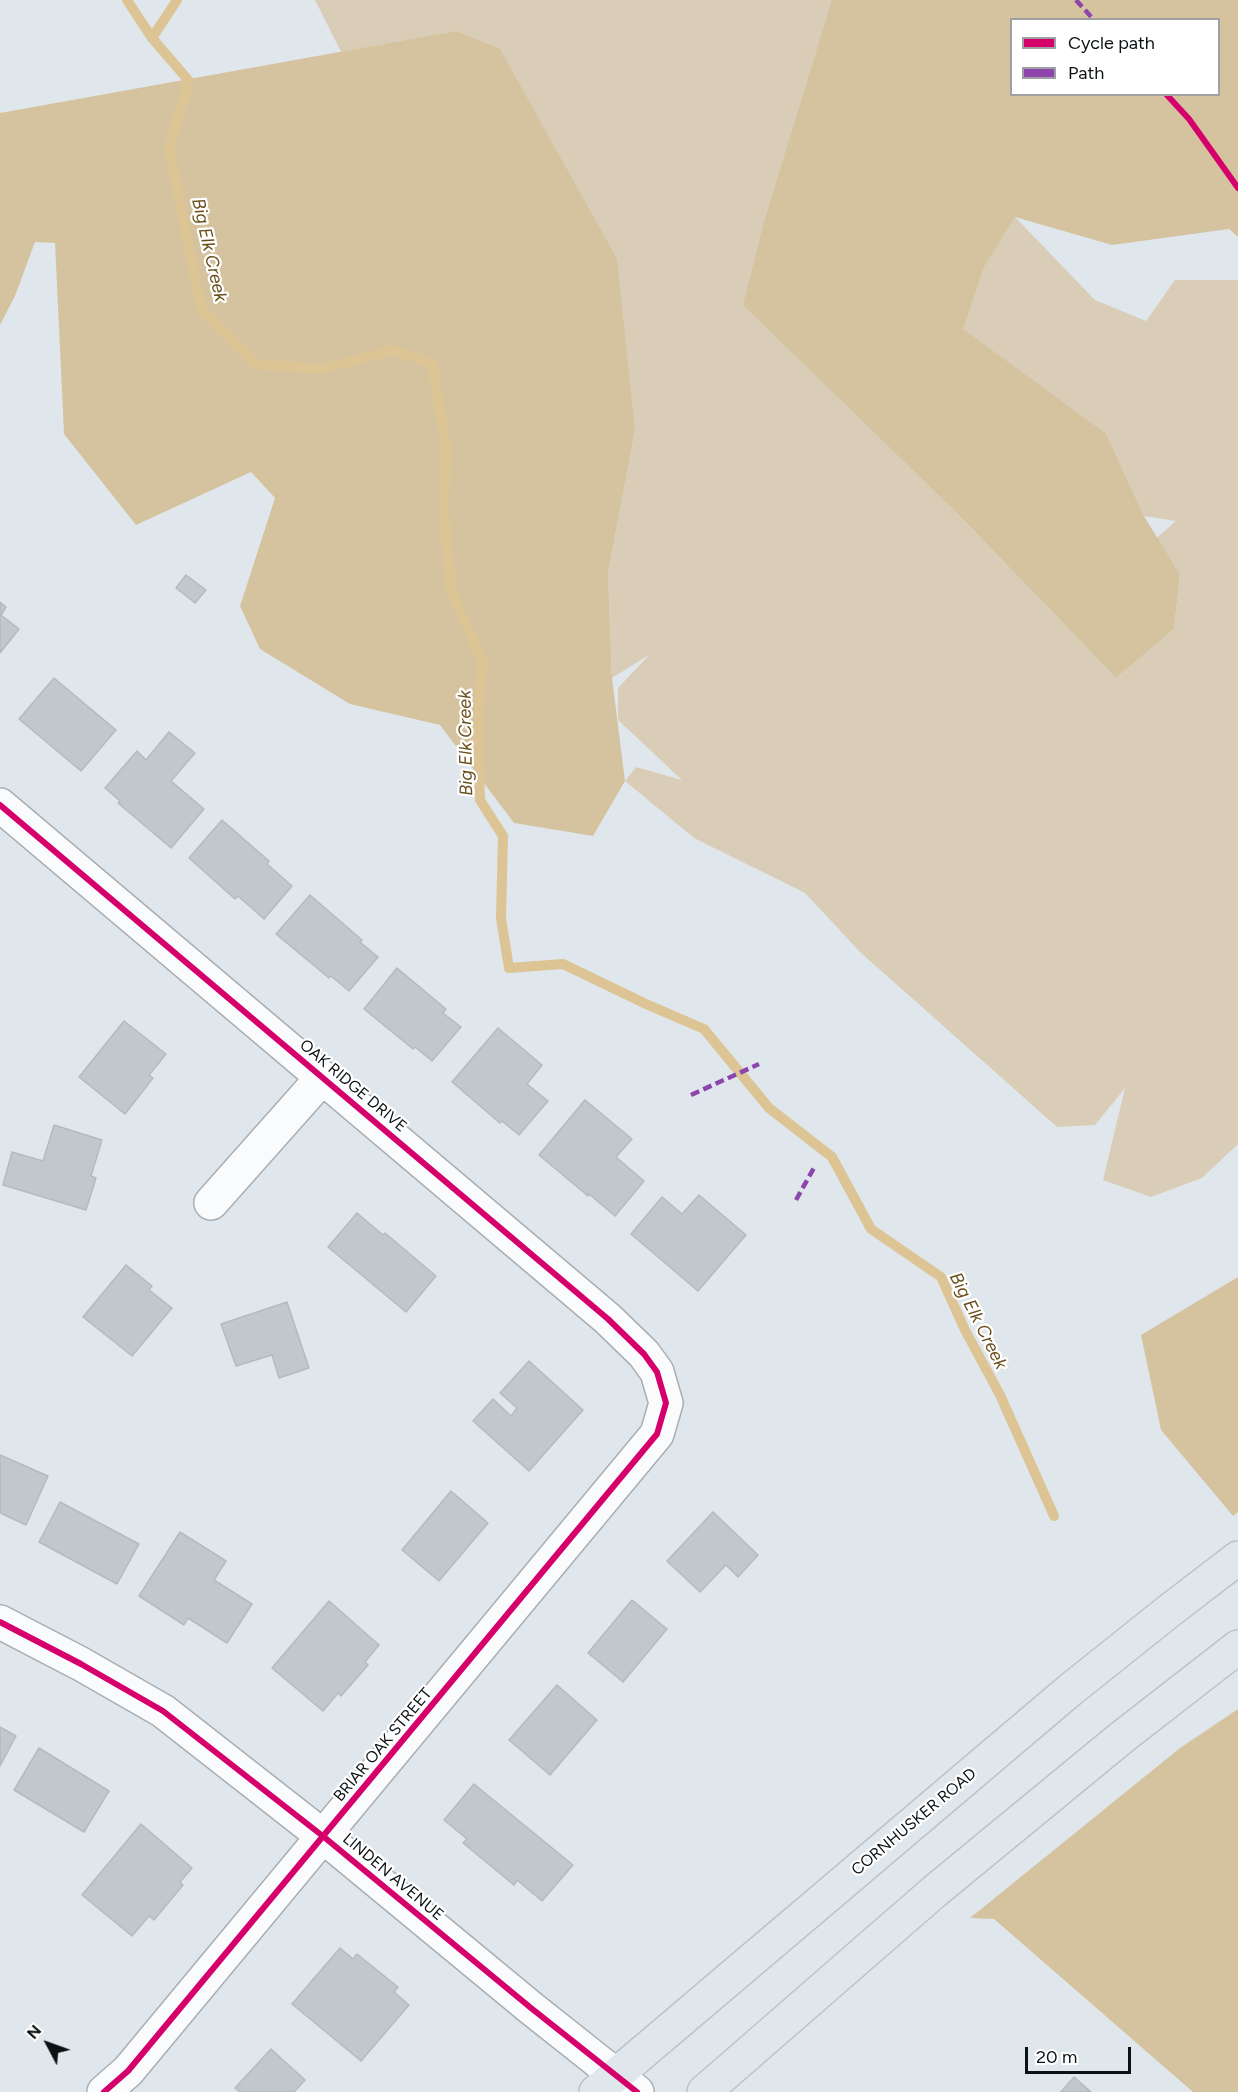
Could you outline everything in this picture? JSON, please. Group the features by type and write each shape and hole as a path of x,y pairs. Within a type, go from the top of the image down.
{"main road":[{"name":"CORNHUSKER ROAD","path":"616,2086 1071,1690 1238,1558"},
{"path":"711,2089 935,1892 1121,1738 1238,1647"}],"street":[{"name":"OAK RIDGE DRIVE","path":"0,805 608,1319 651,1363 657,1372 666,1403"},
{"path":"211,1203 322,1078"},
{"name":"BRIAR OAK STREET","path":"104,2092 128,2071 657,1434 666,1403"},
{"name":"LINDEN AVENUE","path":"0,1622 81,1664 163,1711 324,1837 531,2008 616,2086"}],"shaded area":[{"path":"315,0 858,0 984,266 1015,217 1095,300 1146,321 1175,280 1238,280 1238,1144 1202,1178 1151,1197 1103,1180 1125,1088 1095,1125 1057,1127 860,952 805,893 694,838 625,781 636,767 682,780 618,720 618,688 649,655 612,678 608,573 635,431 456,31 341,52","holes":["962,329 1106,433 1144,516 1176,521 1151,543 1180,575 1174,629 1116,678 949,505"]},
{"path":"832,0 1238,0 1238,237 1229,229 1112,245 1015,217 984,267 963,329 1106,433 1144,516 1180,575 1174,629 1116,678 949,505 743,305 764,222"},
{"path":"456,31 500,49 617,259 635,431 608,573 612,678 625,781 593,836 514,823 440,725 350,704 260,649 240,606 275,498 251,472 136,525 64,434 55,243 35,242 15,296 0,325 0,113"},
{"path":"1238,1277 1238,1512 1233,1516 1161,1430 1141,1335"},
{"path":"1238,1709 1238,2092 1193,2092 994,1919 970,1918 1180,1748"}],"building":[{"path":"186,575 206,590 195,603 176,588"},
{"path":"0,602 6,607 1,615 19,629 0,653"},
{"path":"54,678 116,730 81,771 19,719"},
{"path":"169,732 195,753 171,781 204,809 171,848 118,803 120,801 105,788 137,751 146,760"},
{"path":"222,820 269,861 267,864 292,886 264,919 238,896 235,899 189,858"},
{"path":"310,895 378,957 349,991 331,976 329,978 276,934"},
{"path":"397,968 446,1009 443,1013 461,1027 432,1061 415,1047 413,1049 364,1009"},
{"path":"124,1021 166,1054 149,1075 153,1078 125,1114 79,1077"},
{"path":"498,1028 542,1065 527,1084 548,1101 519,1135 502,1121 500,1123 452,1082"},
{"path":"585,1100 632,1139 616,1157 644,1181 615,1216 539,1155"},
{"path":"54,1125 102,1140 91,1176 96,1178 86,1210 3,1185 12,1152 43,1161"},
{"path":"699,1195 746,1235 698,1291 631,1234 662,1197 682,1214"},
{"path":"357,1213 383,1235 385,1233 436,1276 406,1312 328,1247"},
{"path":"126,1265 152,1286 149,1290 172,1308 132,1356 83,1317"},
{"path":"287,1302 309,1368 279,1378 272,1355 236,1366 221,1324"},
{"path":"529,1361 583,1410 529,1471 473,1421 493,1399 511,1416 517,1408 500,1393"},
{"path":"0,1455 48,1476 26,1525 0,1513"},
{"path":"451,1491 488,1523 439,1581 402,1550"},
{"path":"60,1502 139,1544 117,1584 39,1542"},
{"path":"713,1512 758,1555 738,1577 726,1565 700,1592 667,1561"},
{"path":"180,1532 226,1561 214,1580 252,1604 227,1643 188,1618 184,1625 139,1596"},
{"path":"632,1600 667,1629 623,1682 588,1653"},
{"path":"329,1601 379,1645 365,1662 368,1665 341,1696 338,1693 323,1711 272,1668"},
{"path":"557,1685 597,1720 550,1775 509,1740"},
{"path":"0,1727 16,1736 0,1766"},
{"path":"39,1748 109,1791 84,1832 14,1790"},
{"path":"474,1784 573,1865 542,1901 517,1880 514,1885 463,1843 467,1839 444,1820"},
{"path":"141,1824 192,1868 180,1882 183,1885 154,1920 149,1916 132,1936 82,1895"},
{"path":"340,1948 353,1959 357,1954 398,1987 394,1992 409,2005 361,2061 292,2004"},
{"path":"271,2049 305,2080 294,2092 240,2092 235,2088"},
{"path":"1074,2077 1091,2092 1061,2092"}],"waterway":[{"name":"Big Elk Creek","path":"127,0 152,38 189,81 169,147 201,308 255,364 323,369 392,350 432,363 446,447 444,512 451,591 482,660 478,728 480,800 503,836 501,918 509,968 563,964 704,1029 769,1108 832,1157 871,1229 941,1277 965,1330 1000,1395 1054,1516"},
{"path":"152,38 177,0"}],"marked path":[{"path":"1076,0 1092,18"},
{"path":"691,1095 759,1064"},
{"path":"796,1200 815,1166"}],"cycle path":[{"path":"1168,96 1189,119 1238,188"},
{"path":"0,805 608,1319 644,1354 657,1372 666,1403 657,1434 128,2071 104,2092"},
{"path":"0,1622 81,1664 163,1711 324,1837 531,2008 637,2092"}]}
